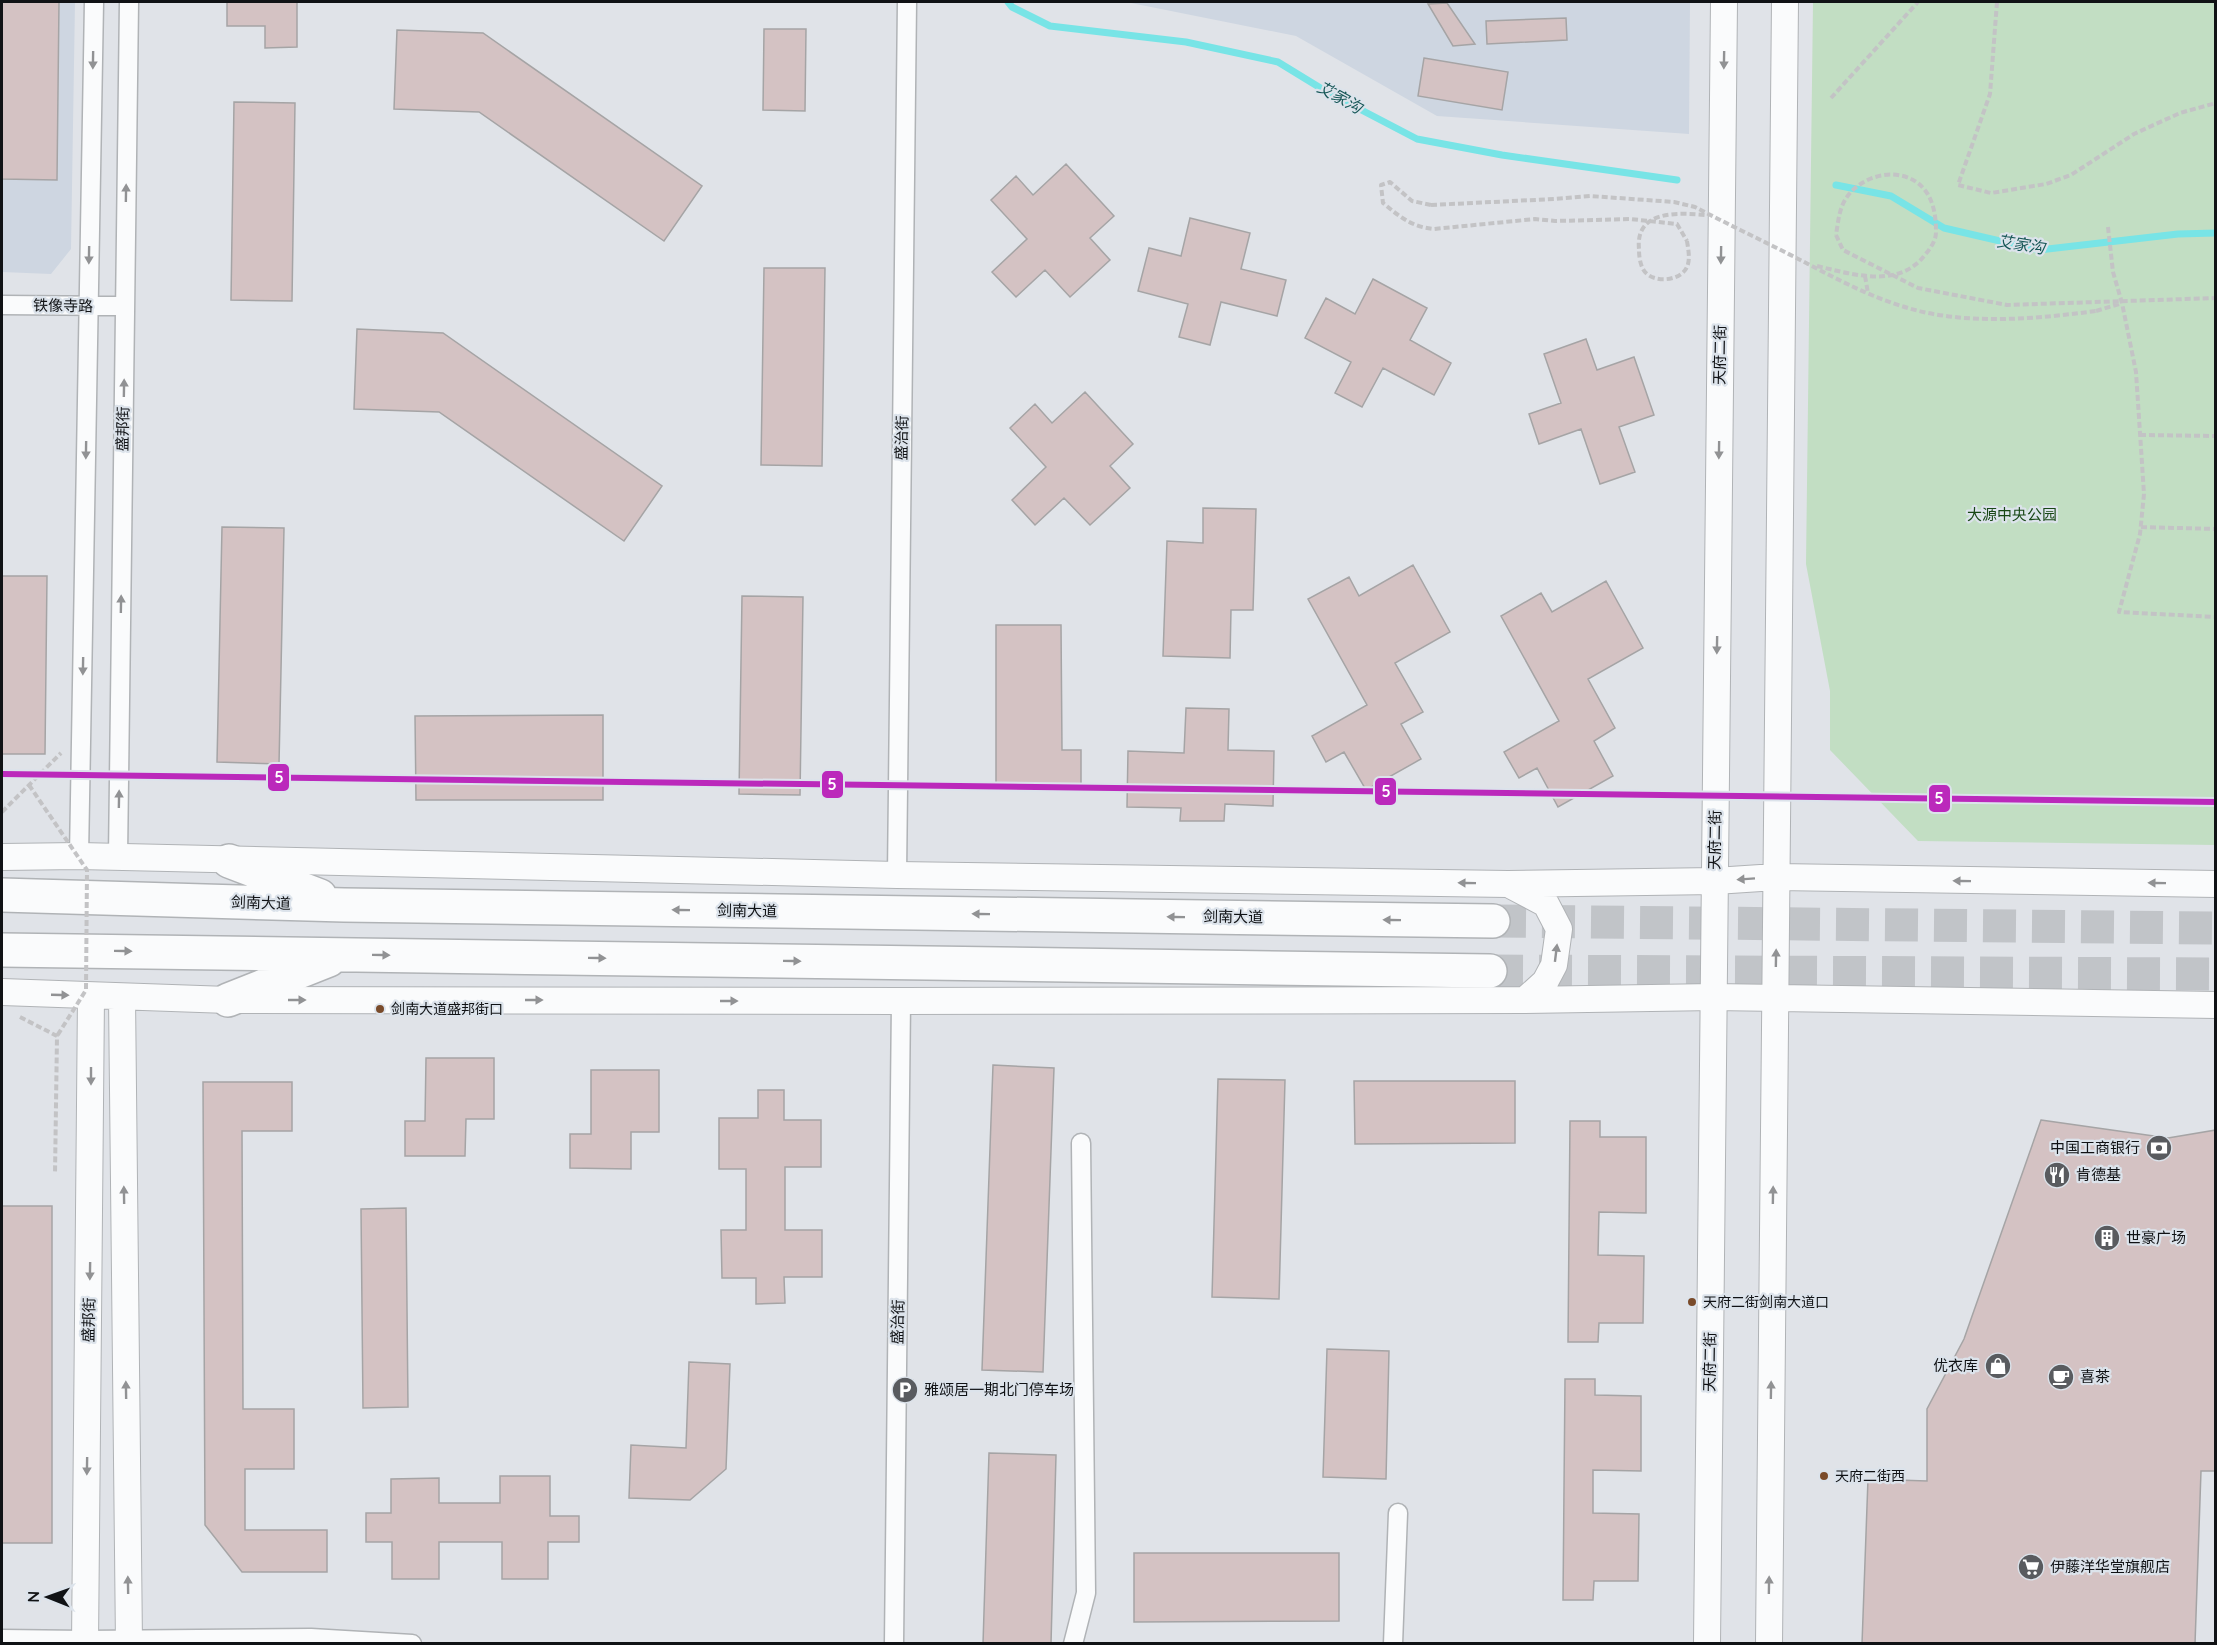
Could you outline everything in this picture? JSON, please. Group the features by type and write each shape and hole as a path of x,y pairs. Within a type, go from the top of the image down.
{"highway":[{"path":"229,861 344,905"},
{"name":"剑南大道","path":"2,895 344,905 1493,921"},
{"path":"2,950 1490,971"},
{"path":"228,1000 345,954"}],"main road":[{"name":"天府二街","path":"1707,1644 1724,2"},
{"path":"1769,1644 1785,2"},
{"path":"2,856 897,875 1508,884 1715,881 1776,877 2216,884"},
{"path":"1508,884 1546,904 1559,929 1554,965 1545,982 1525,1000"},
{"path":"2,992 228,1000 1525,1000 1714,997 2216,1005"},
{"name":"盛邦街","path":"85,1642 91,996"},
{"path":"122,997 129,1642"}],"street":[{"path":"79,856 94,2"},
{"name":"盛邦街","path":"118,857 129,2"},
{"name":"盛治街","path":"897,875 907,2"},
{"name":"铁像寺路","path":"2,305 125,306"},
{"name":"盛治街","path":"894,1644 901,1001"},
{"path":"1073,1644 1086,1593 1081,1143"},
{"path":"1393,1644 1398,1513"},
{"path":"2,1638 85,1642 311,1638 412,1644"}],"path":[{"path":"1831,98 1918,2"},
{"path":"1997,2 1990,94 1958,185 1991,192 2046,184 2071,175 2134,134 2180,113 2216,103"},
{"path":"1810,265 1877,277 1908,270 1921,260 1930,250 1936,237 1936,220 1932,204 1924,189 1914,181 1898,175 1882,175 1867,179 1854,188 1845,200 1839,216 1836,235 1843,250 1918,288 2007,305 2122,303 2216,298"},
{"path":"1710,215 1675,213 1658,216 1644,226 1638,243 1639,258 1644,271 1652,277 1666,279 1680,275 1688,266 1687,241 1677,224 1630,219 1601,221 1535,219 1434,229 1418,228 1383,203 1381,185 1390,182 1412,201 1431,205 1590,195 1674,202 1695,207 1846,284 1906,308 1951,316 2041,317 2096,311 2122,303"},
{"path":"2108,227 2113,272 2122,303 2136,372 2144,494 2141,527 2119,612 2216,617"},
{"path":"1865,276 1868,293"},
{"path":"2140,435 2216,436"},
{"path":"2141,527 2216,529"},
{"path":"2,812 65,749"},
{"path":"29,785 87,870 86,990 57,1036 56,1173"},
{"path":"12,1017 22,1017 57,1036"}],"shaded area":[{"path":"2,2 75,2 71,249 51,274 2,272"},
{"path":"1126,2 1690,2 1689,134 1437,116 1296,36"}],"green space":[{"name":"大源中央公园","path":"1813,2 2215,2 2215,845 1918,841 1830,750 1830,691 1806,564"}],"building":[{"path":"2,2 59,2 57,180 2,179"},
{"path":"227,2 297,2 297,47 265,48 265,26 227,26"},
{"path":"1447,3 1475,44 1453,46 1428,4"},
{"path":"1566,18 1567,40 1487,44 1486,21"},
{"path":"764,29 806,29 805,111 763,110"},
{"path":"397,30 483,33 702,186 664,241 479,112 394,109"},
{"path":"1424,58 1508,72 1502,110 1418,96"},
{"path":"234,102 295,103 292,301 231,300"},
{"path":"1066,164 1114,216 1090,238 1110,260 1070,297 1045,270 1016,297 992,272 1027,239 991,200 1016,176 1033,195"},
{"path":"1190,218 1250,233 1241,269 1286,280 1277,316 1221,302 1210,345 1179,337 1188,304 1138,291 1149,248 1181,256"},
{"path":"764,268 825,268 822,466 761,465"},
{"path":"1373,279 1427,308 1410,340 1451,363 1434,395 1383,368 1362,407 1335,393 1351,362 1305,338 1326,298 1355,314"},
{"path":"357,329 443,333 662,486 624,541 439,412 354,409"},
{"path":"1586,339 1597,370 1634,357 1654,415 1619,427 1635,472 1600,484 1581,429 1539,444 1529,414 1561,403 1544,354"},
{"path":"1085,392 1133,444 1110,466 1130,488 1090,525 1064,498 1035,525 1012,500 1046,467 1010,428 1035,404 1052,423"},
{"path":"1203,508 1256,509 1253,610 1231,610 1230,658 1163,656 1167,541 1203,543"},
{"path":"222,527 284,528 279,764 217,762"},
{"path":"1413,565 1450,632 1395,663 1423,712 1401,724 1421,759 1366,790 1344,752 1326,762 1312,736 1367,705 1308,599 1349,577 1359,596"},
{"path":"2,576 47,576 45,754 2,754"},
{"path":"1606,581 1643,648 1588,679 1615,728 1594,741 1613,776 1558,807 1537,768 1519,778 1504,752 1559,721 1501,616 1541,593 1552,612"},
{"path":"742,596 803,597 800,795 739,794"},
{"path":"996,625 1061,625 1062,750 1081,750 1081,790 996,790"},
{"path":"1186,708 1229,709 1228,750 1274,751 1273,806 1225,804 1224,821 1180,821 1181,808 1127,807 1128,751 1184,753"},
{"path":"603,715 603,800 416,800 415,716"},
{"path":"426,1058 494,1058 494,1119 466,1119 465,1156 405,1156 405,1121 425,1121"},
{"path":"993,1065 1054,1068 1043,1372 982,1370"},
{"path":"591,1070 659,1070 659,1132 631,1132 631,1169 570,1168 570,1134 591,1134"},
{"path":"1218,1079 1285,1080 1279,1299 1212,1297"},
{"path":"1354,1081 1515,1081 1515,1143 1355,1144"},
{"path":"203,1082 292,1082 292,1131 242,1131 243,1409 294,1409 294,1469 245,1469 245,1530 327,1530 327,1572 242,1572 205,1525"},
{"path":"758,1090 784,1090 784,1120 821,1120 821,1167 785,1167 785,1230 822,1230 822,1277 784,1277 785,1303 756,1304 756,1278 722,1278 721,1230 746,1230 746,1169 719,1169 719,1118 758,1118"},
{"path":"2041,1120 2168,1138 2216,1130 2216,1471 2201,1471 2195,1644 1862,1644 1868,1479 1927,1481 1927,1409 1964,1339"},
{"path":"1570,1121 1600,1121 1600,1137 1646,1137 1646,1213 1599,1212 1598,1255 1644,1256 1643,1323 1599,1323 1598,1342 1568,1342"},
{"path":"2,1206 52,1206 52,1543 2,1543"},
{"path":"406,1208 408,1407 363,1408 361,1209"},
{"path":"1327,1349 1389,1351 1386,1479 1323,1477"},
{"path":"689,1362 730,1364 726,1469 690,1500 629,1498 631,1445 686,1448"},
{"path":"1565,1379 1595,1379 1595,1395 1641,1396 1641,1471 1593,1470 1593,1513 1639,1514 1638,1581 1594,1581 1593,1600 1563,1600"},
{"path":"989,1453 1056,1455 1051,1644 983,1644"},
{"path":"500,1476 550,1476 550,1516 579,1516 579,1542 548,1542 548,1579 502,1579 502,1542 439,1542 439,1579 392,1579 392,1542 366,1542 366,1513 391,1513 391,1479 439,1478 439,1503 500,1503"},
{"path":"1134,1553 1339,1553 1339,1621 1134,1622"}],"waterway":[{"name":"艾家沟","path":"1008,2 1012,7 1050,26 1186,42 1278,62 1327,92 1417,139 1502,155 1677,180"},
{"name":"艾家沟","path":"1836,185 1891,196 1944,228 2039,250 2178,234 2216,233"}],"tunnel":[{"path":"1493,921 2216,928"},
{"path":"1490,971 2216,974"}],"transit line":[{"name":"5","path":"2,774 2216,802"}],"place":[{"name":"剑南大道盛邦街口","path":"380,1009"},
{"name":"中国工商银行","path":"2159,1148"},
{"name":"肯德基","path":"2057,1175"},
{"name":"世豪广场","path":"2107,1238"},
{"name":"天府二街剑南大道口","path":"1692,1302"},
{"name":"优衣库","path":"1998,1366"},
{"name":"喜茶","path":"2061,1377"},
{"name":"雅颂居一期北门停车场","path":"905,1390"},
{"name":"天府二街西","path":"1824,1476"},
{"name":"伊藤洋华堂旗舰店","path":"2031,1567"}]}
